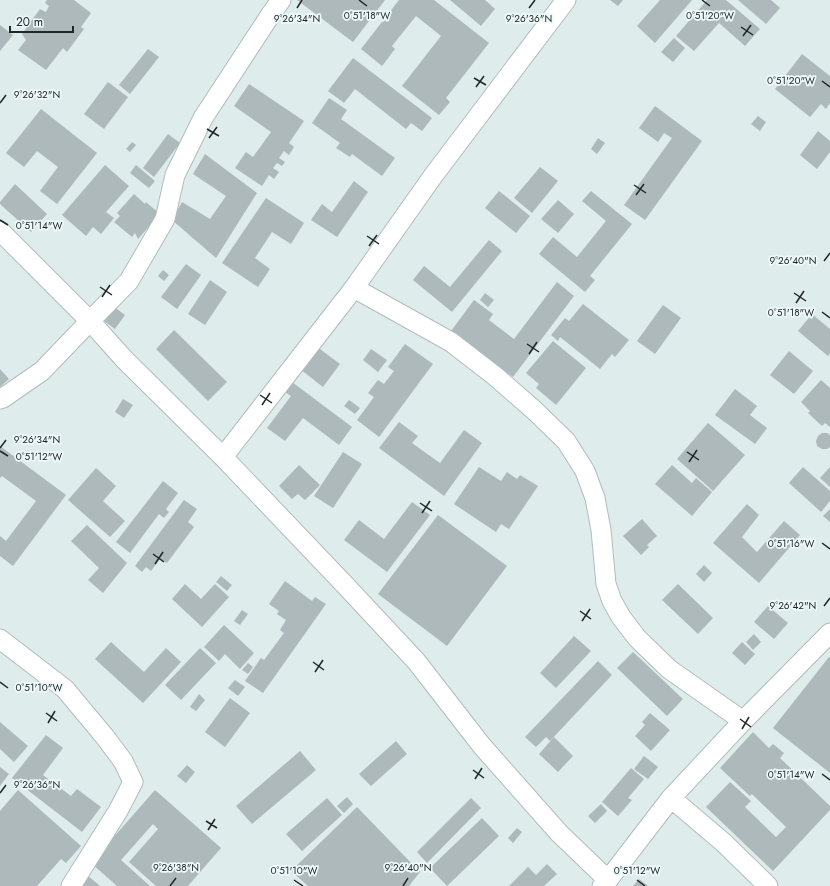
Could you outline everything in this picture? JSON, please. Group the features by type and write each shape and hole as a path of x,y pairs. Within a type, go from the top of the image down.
{"street":[{"path":"0,399 42,370 129,281 164,219 175,175 203,118 281,0"},
{"path":"223,457 354,288 433,176 566,0"},
{"path":"0,232 90,320 124,359 223,457 416,661 482,746 605,883 671,798 830,633"},
{"path":"354,288 450,342 495,376 534,410 566,441 585,471 595,498 601,530 606,584 612,601 621,617 637,638 669,669 744,721"},
{"path":"0,639 64,689 106,737 123,761 133,782 118,811 71,886"},
{"path":"671,798 724,843 768,886"}],"building":[{"path":"47,0 74,0 91,13 81,27 84,29 67,52 63,48 46,70 18,50 26,40 22,34 40,9 46,12 49,6 45,3"},
{"path":"297,0 385,0 353,42"},
{"path":"399,0 434,0 489,43 446,98 450,102 439,115 402,86 441,36 416,16 392,46 395,49 382,66 361,49"},
{"path":"450,0 485,0 495,9 481,26"},
{"path":"610,0 623,0 618,6"},
{"path":"660,0 692,0 655,43 637,26"},
{"path":"707,0 726,0 760,29 745,46 719,23 694,51 676,36"},
{"path":"738,0 771,0 780,8 766,24"},
{"path":"0,25 13,35 0,51"},
{"path":"674,38 685,48 673,62 661,52"},
{"path":"148,49 159,57 130,94 119,85"},
{"path":"802,54 830,76 830,103 826,109 821,104 810,117 775,89"},
{"path":"353,58 432,118 422,131 411,123 406,129 355,89 344,103 328,91"},
{"path":"108,82 128,97 104,129 84,114"},
{"path":"249,84 304,121 289,143 294,147 289,155 284,151 279,158 285,162 282,166 277,163 273,168 279,172 274,179 269,175 262,186 235,168 246,152 253,157 271,132 234,106"},
{"path":"329,98 347,110 341,119 395,158 382,176 352,154 350,157 336,148 340,143 312,123"},
{"path":"655,106 702,141 645,220 624,205 672,138 664,133 658,142 639,128"},
{"path":"41,109 97,153 57,204 40,191 58,167 37,151 24,167 6,153"},
{"path":"758,116 766,122 760,131 751,124"},
{"path":"818,131 830,141 830,152 817,169 800,155"},
{"path":"168,134 180,143 154,177 143,168"},
{"path":"598,138 605,143 597,154 591,149"},
{"path":"132,142 136,145 130,152 126,149"},
{"path":"205,154 257,193 216,258 172,220 182,202 210,219 226,196 193,174"},
{"path":"105,165 129,186 106,212 114,218 101,234 93,227 86,236 62,215"},
{"path":"136,165 155,181 149,188 130,173"},
{"path":"540,167 558,181 532,213 514,198"},
{"path":"354,181 368,192 337,237 311,220 322,204 332,212"},
{"path":"15,184 47,214 31,232 0,204"},
{"path":"499,191 530,216 516,233 485,208"},
{"path":"591,191 632,224 590,276 595,280 585,292 539,254 553,237 577,257 606,221 582,201"},
{"path":"134,194 145,204 146,202 160,214 138,239 135,233 132,237 114,222 120,216 117,213"},
{"path":"266,198 304,223 291,244 272,232 255,258 270,269 258,287 222,263"},
{"path":"558,200 574,214 558,233 541,219"},
{"path":"489,240 502,251 452,312 413,280 424,266 450,287"},
{"path":"186,264 201,275 177,309 161,297"},
{"path":"163,270 169,275 164,281 158,276"},
{"path":"210,280 227,292 205,325 188,314"},
{"path":"557,282 574,296 513,377 451,331 474,300 493,314 489,320 514,339"},
{"path":"485,293 494,300 488,307 480,300"},
{"path":"110,304 125,315 115,329 100,318"},
{"path":"583,304 629,340 615,357 612,354 600,369 560,337 558,341 551,335 565,318 569,321"},
{"path":"663,305 681,318 655,354 637,341"},
{"path":"812,314 830,329 830,353 828,356 798,331"},
{"path":"174,330 227,382 208,401 156,349"},
{"path":"553,341 586,368 556,405 536,388 539,384 526,373"},
{"path":"405,344 433,364 379,437 357,420 374,397 368,393 378,380 384,384 394,371 388,367"},
{"path":"316,346 340,364 323,387 300,369"},
{"path":"371,349 387,360 378,372 363,360"},
{"path":"789,351 813,371 794,394 770,375"},
{"path":"0,369 9,379 0,387"},
{"path":"821,380 830,388 830,427 825,423 822,426 808,413 810,411 801,402"},
{"path":"292,382 352,427 339,445 303,418 285,441 267,428 291,396 285,392"},
{"path":"735,389 757,406 750,415 767,428 755,444 715,415"},
{"path":"123,399 133,405 124,418 115,412"},
{"path":"349,400 360,408 355,414 344,406"},
{"path":"399,422 418,436 412,443 440,463 464,430 482,443 444,496 379,448"},
{"path":"708,423 745,455 713,491 677,459"},
{"path":"822,433 827,433 830,435 830,447 827,449 822,449 817,446 816,441 818,436"},
{"path":"0,446 66,495 13,566 0,556 0,536 6,541 36,501 2,476 0,478"},
{"path":"343,452 362,464 333,508 314,496"},
{"path":"299,465 320,485 305,500 298,494 292,499 279,486"},
{"path":"672,465 692,483 696,478 712,492 692,516 655,484"},
{"path":"479,467 501,481 507,472 517,479 520,475 538,486 509,529 501,524 496,532 454,504"},
{"path":"803,467 830,491 830,501 821,512 789,483"},
{"path":"830,467 830,487 820,478"},
{"path":"96,468 116,486 103,501 125,521 110,537 68,500"},
{"path":"163,481 178,493 166,509 169,512 164,518 159,514 130,553 116,542"},
{"path":"184,500 197,509 188,522 194,527 167,563 160,559 151,571 146,567 142,572 135,566"},
{"path":"412,502 430,515 387,572 344,540 359,520 384,539"},
{"path":"747,504 759,515 742,537 757,552 784,521 800,535 759,583 713,543"},
{"path":"830,509 830,522 823,516"},
{"path":"438,515 507,566 447,646 378,594"},
{"path":"642,519 657,536 647,545 649,547 641,555 623,536"},
{"path":"87,525 127,563 103,593 88,580 99,568 71,541"},
{"path":"704,565 712,573 704,582 696,574"},
{"path":"221,576 232,585 227,591 216,582"},
{"path":"285,581 312,601 315,597 326,604 263,693 245,681 261,658 264,660 284,633 280,630 286,620 277,614 279,611 269,604"},
{"path":"185,584 201,599 215,584 229,597 202,627 172,599"},
{"path":"678,584 713,618 698,634 662,600"},
{"path":"768,606 788,623 774,639 754,622"},
{"path":"242,610 248,614 240,625 234,621"},
{"path":"224,625 254,653 240,669 225,654 219,661 204,647"},
{"path":"754,634 761,642 753,650 746,642"},
{"path":"574,636 591,651 556,688 540,673"},
{"path":"111,642 144,672 166,648 181,662 143,703 95,659"},
{"path":"742,642 755,654 745,665 732,653"},
{"path":"200,648 216,663 181,700 165,685"},
{"path":"633,652 683,699 667,716 617,668"},
{"path":"829,657 830,658 830,773 773,728"},
{"path":"598,661 612,675 550,741 546,737 536,747 525,737"},
{"path":"248,663 253,667 248,674 242,670"},
{"path":"235,680 245,687 238,696 228,688"},
{"path":"199,694 205,700 196,711 190,707"},
{"path":"230,698 250,713 225,747 205,732"},
{"path":"650,713 670,730 651,751 635,736 645,725 642,722"},
{"path":"0,722 28,746 14,762 0,749"},
{"path":"753,732 769,748 773,744 784,753 780,758 830,806 830,810 773,871 706,807 730,782 751,801 745,807 776,837 786,827 752,794 750,796 720,768"},
{"path":"46,735 63,748 43,775 71,796 77,789 101,807 82,832 12,778"},
{"path":"554,737 573,756 558,772 539,754"},
{"path":"396,741 407,754 371,786 359,774"},
{"path":"300,751 316,770 252,824 236,806"},
{"path":"644,756 658,767 648,779 634,769"},
{"path":"187,765 195,772 186,783 177,776"},
{"path":"0,767 9,774 0,786"},
{"path":"631,768 644,779 628,798 632,800 618,816 602,802"},
{"path":"18,790 81,846 66,863 61,859 37,886 0,886 0,811"},
{"path":"155,790 221,848 188,886 156,886 129,862 158,829 153,824 121,860 150,886 117,886 91,863"},
{"path":"347,797 353,804 344,813 337,806"},
{"path":"327,798 342,815 302,851 286,834"},
{"path":"471,798 481,808 427,863 417,852"},
{"path":"601,804 607,811 595,823 588,816"},
{"path":"357,807 420,872 409,886 308,886 291,871"},
{"path":"482,818 499,836 447,886 430,868"},
{"path":"517,828 522,832 513,843 508,838"},
{"path":"547,864 557,874 544,886 509,886 528,867 536,875"},
{"path":"87,875 100,886 78,886"},
{"path":"639,879 648,886 633,886"}]}
